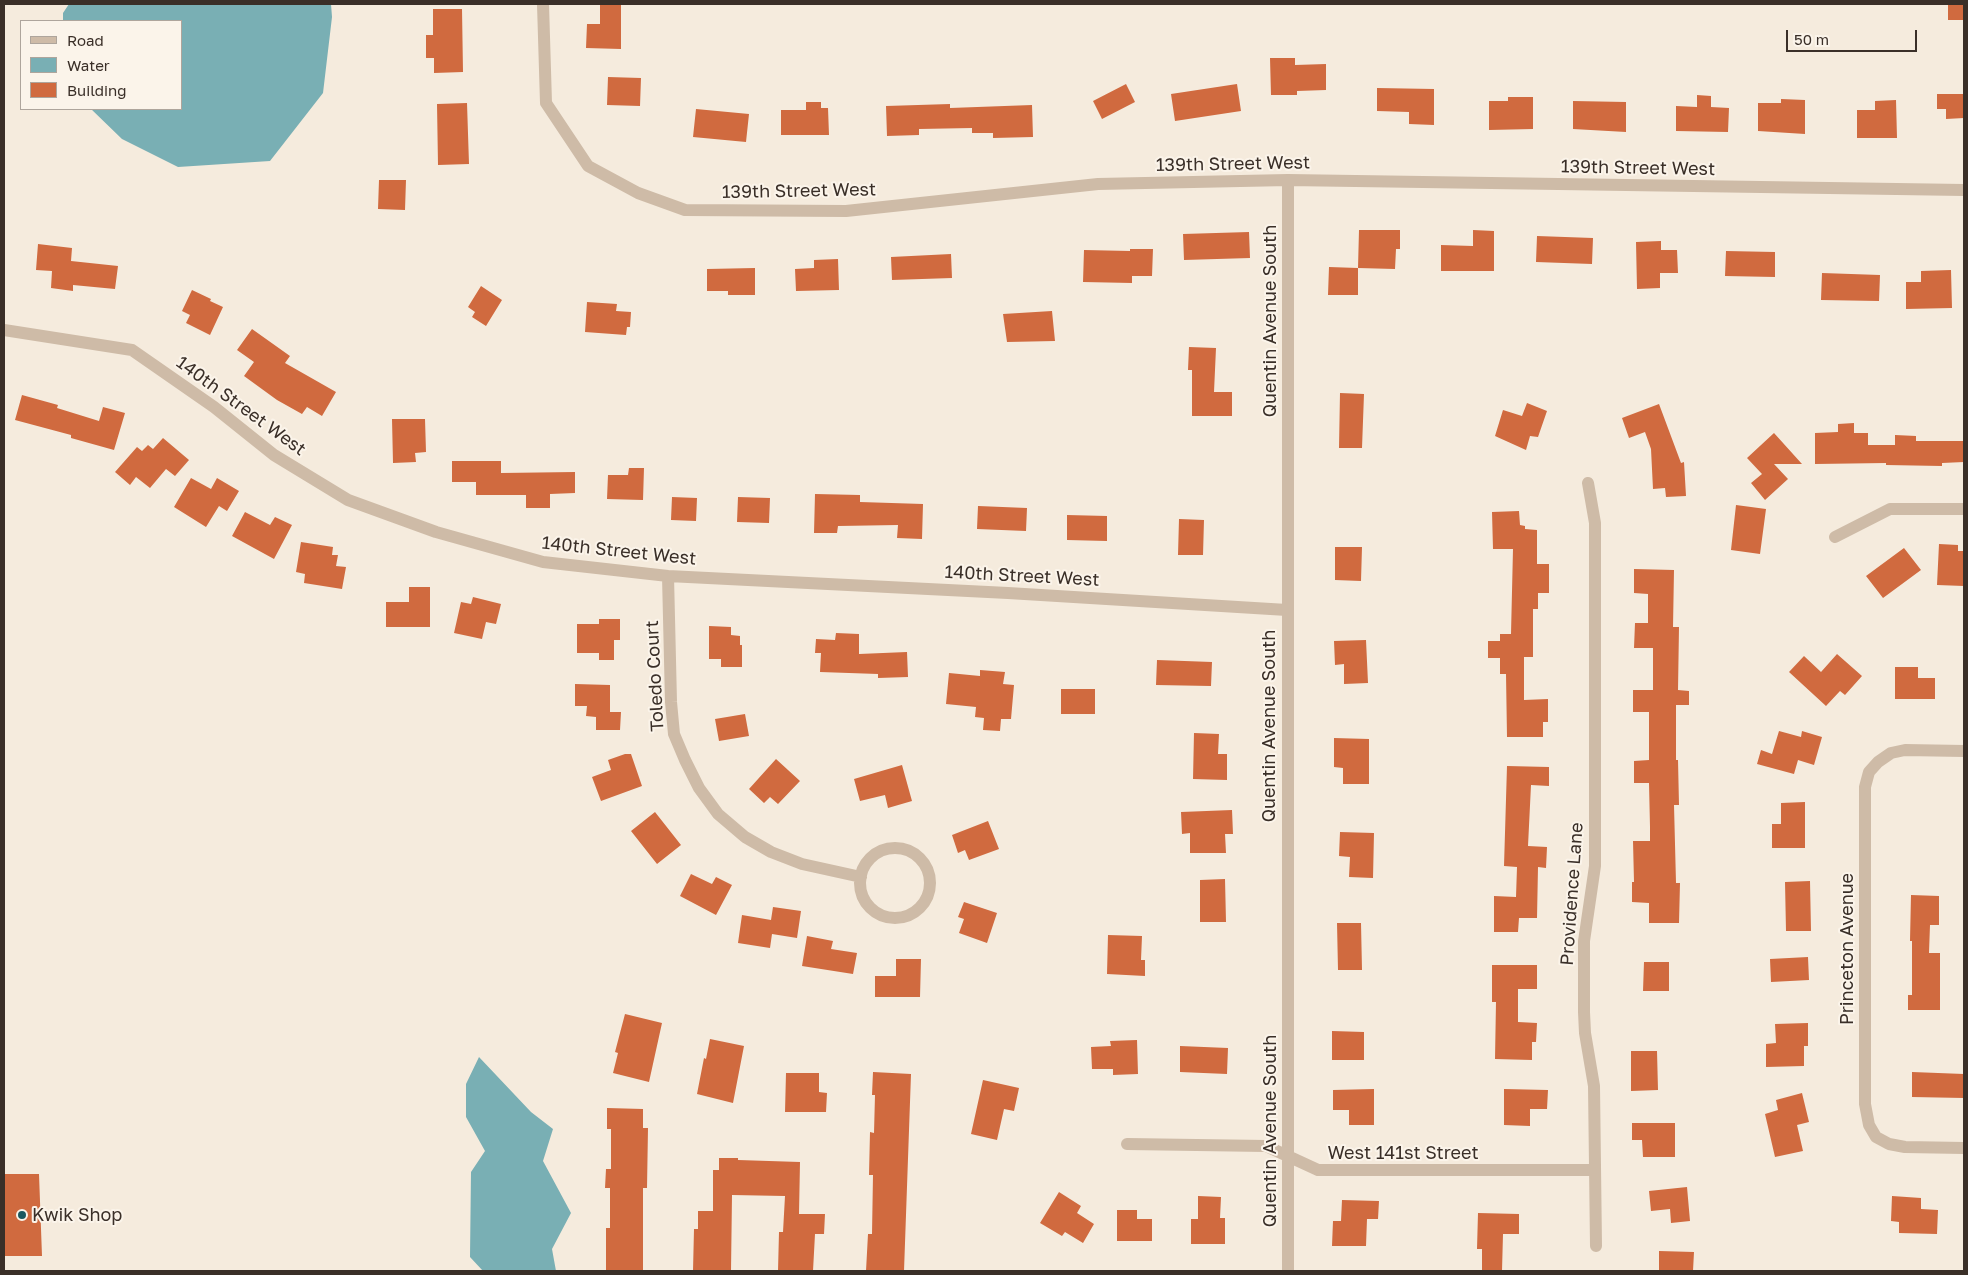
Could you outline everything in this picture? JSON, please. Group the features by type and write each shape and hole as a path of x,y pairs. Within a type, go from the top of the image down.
{"street":[{"name":"139th Street West","path":"543,4 546,103 588,166 638,193 685,210 846,211 1098,184 1288,180 1964,190"},
{"name":"Quentin Avenue South","path":"1288,180 1288,1271"},
{"name":"140th Street West","path":"4,330 132,350 214,407 274,454 348,500 436,532 544,562 668,576 1008,592 1287,610"},
{"name":"Providence Lane","path":"1588,483 1595,523 1595,856 1584,941 1584,1012 1585,1033 1594,1086 1596,1246"},
{"path":"1835,537 1890,509 1964,509"},
{"name":"Toledo Court","path":"668,576 671,702 674,734 699,788 718,814 745,837 771,852 802,864 861,877"},
{"name":"Princeton Avenue","path":"1964,751 1905,750 1891,753 1878,762 1869,772 1865,787 1865,1104 1869,1124 1876,1137 1889,1144 1905,1147 1964,1148"},
{"path":"890,847 901,848 912,851 927,868 930,878 930,890 926,900 918,910 907,916 895,918 883,916 872,910 864,901 859,889 861,877 863,867 869,857 890,847"},
{"name":"West 141st Street","path":"1127,1144 1266,1146 1318,1170 1594,1170"}],"water":[{"path":"69,4 331,4 332,17 323,93 270,161 178,167 122,139 92,110 182,110 182,20 63,20 63,13"},
{"path":"479,1057 531,1112 553,1129 543,1161 571,1213 552,1249 556,1271 483,1271 470,1257 471,1172 485,1151 466,1117 466,1084"}],"building":[{"path":"600,4 621,4 621,49 586,48 587,24 600,24"},
{"path":"1948,4 1964,4 1964,20 1948,20"},
{"path":"433,9 462,9 463,72 434,73 434,58 426,58 426,35 433,35"},
{"path":"1270,58 1295,58 1295,65 1326,64 1326,90 1297,91 1297,95 1271,95"},
{"path":"608,77 641,78 640,106 607,105"},
{"path":"1126,84 1135,102 1102,119 1093,101"},
{"path":"1237,84 1241,111 1175,121 1171,94"},
{"path":"1377,88 1434,89 1434,125 1409,124 1409,112 1377,111"},
{"path":"1937,94 1964,94 1964,118 1946,119 1946,109 1937,109"},
{"path":"1697,95 1711,96 1711,107 1729,108 1728,132 1676,131 1676,106 1697,107"},
{"path":"1508,97 1533,97 1533,129 1489,130 1489,101 1508,101"},
{"path":"1781,99 1805,100 1805,134 1758,131 1758,103 1781,103"},
{"path":"1896,100 1897,138 1857,138 1857,110 1875,110 1875,101"},
{"path":"1573,101 1626,102 1626,132 1573,129"},
{"path":"806,102 821,102 821,108 828,108 829,135 781,135 781,110 806,110"},
{"path":"467,103 469,164 438,165 437,104"},
{"path":"950,104 950,108 1032,105 1033,137 993,138 993,133 972,133 972,128 919,129 919,135 887,136 886,106"},
{"path":"696,109 749,114 746,142 693,137"},
{"path":"379,180 406,180 405,210 378,209"},
{"path":"1359,230 1400,230 1400,249 1396,249 1395,269 1358,268"},
{"path":"1473,230 1494,231 1494,271 1441,271 1441,245 1473,246"},
{"path":"1249,232 1250,258 1184,260 1183,234"},
{"path":"1537,236 1593,238 1592,264 1536,262"},
{"path":"1661,241 1661,250 1677,250 1678,273 1660,273 1660,288 1637,289 1636,242"},
{"path":"38,244 72,248 71,261 118,266 115,289 73,285 73,291 51,288 52,271 36,270"},
{"path":"1130,249 1153,249 1152,276 1132,276 1132,283 1083,282 1084,250 1130,251"},
{"path":"1726,251 1775,252 1775,277 1725,276"},
{"path":"951,254 952,278 892,280 891,257"},
{"path":"838,259 839,290 796,291 795,269 814,268 814,260"},
{"path":"1329,267 1358,268 1358,295 1328,295"},
{"path":"755,268 755,295 728,295 728,291 707,291 707,269"},
{"path":"1951,270 1952,308 1906,309 1906,282 1921,282 1921,271"},
{"path":"1822,273 1880,275 1879,301 1821,300"},
{"path":"481,286 502,300 486,326 472,317 475,312 468,307"},
{"path":"192,290 223,307 210,335 186,323 190,315 182,311"},
{"path":"587,302 617,304 616,311 631,312 630,327 627,327 626,335 585,332"},
{"path":"1052,311 1055,341 1007,342 1003,314"},
{"path":"252,329 290,356 285,363 336,392 322,416 307,407 302,414 277,400 244,376 254,362 237,350"},
{"path":"1189,347 1216,348 1214,392 1232,392 1232,416 1192,416 1192,370 1188,370"},
{"path":"1340,393 1364,394 1362,448 1339,448"},
{"path":"22,395 58,405 57,408 99,421 103,407 125,413 114,450 71,438 71,435 15,420"},
{"path":"1527,403 1547,411 1538,437 1530,436 1526,450 1495,436 1503,410 1522,416"},
{"path":"1659,404 1681,463 1684,462 1686,496 1666,497 1665,488 1653,489 1651,449 1645,432 1629,438 1622,418"},
{"path":"392,419 425,419 426,452 415,453 416,462 393,463"},
{"path":"1854,423 1854,433 1868,433 1868,445 1895,445 1895,435 1916,436 1916,441 1964,441 1964,462 1942,463 1942,466 1886,465 1886,463 1815,464 1815,433 1838,432 1838,424"},
{"path":"1774,433 1802,464 1774,464 1788,479 1765,500 1751,483 1762,474 1747,458"},
{"path":"163,438 189,460 175,476 166,469 150,488 136,477 130,485 115,472 137,447 142,451 148,445 153,449"},
{"path":"452,461 501,461 501,473 575,472 575,493 550,494 550,508 526,508 526,495 476,495 476,482 452,482"},
{"path":"629,468 644,468 643,500 607,499 608,475 628,475"},
{"path":"191,478 211,489 217,478 239,491 227,511 219,506 206,527 174,507"},
{"path":"815,494 860,495 860,502 923,504 922,539 897,538 898,525 838,526 837,533 814,533"},
{"path":"672,497 697,498 696,521 671,520"},
{"path":"738,497 770,498 769,523 737,522"},
{"path":"1736,505 1766,509 1760,554 1731,550"},
{"path":"978,506 1027,508 1026,531 977,529"},
{"path":"1519,511 1520,525 1525,526 1525,529 1537,530 1537,564 1549,564 1549,593 1538,593 1538,609 1533,609 1533,657 1524,657 1524,700 1548,699 1548,722 1543,722 1543,737 1507,737 1506,674 1500,674 1500,658 1488,658 1488,641 1500,641 1500,634 1511,634 1513,549 1493,549 1492,512"},
{"path":"245,512 270,525 275,517 292,525 274,559 232,536"},
{"path":"1067,515 1107,516 1107,541 1067,540"},
{"path":"1179,519 1204,520 1203,555 1178,555"},
{"path":"301,542 333,547 332,555 338,555 336,566 346,567 342,589 304,583 305,574 296,572"},
{"path":"1939,544 1958,545 1958,551 1964,551 1964,586 1937,585"},
{"path":"1335,547 1362,547 1361,581 1335,580"},
{"path":"1904,548 1921,570 1883,598 1866,576"},
{"path":"1634,569 1674,570 1673,627 1679,627 1678,690 1689,691 1689,705 1676,705 1676,760 1678,760 1679,805 1674,805 1676,883 1680,883 1679,923 1649,923 1649,903 1632,902 1632,882 1634,882 1633,841 1650,841 1649,783 1634,783 1634,761 1649,760 1649,712 1633,712 1633,690 1653,690 1653,648 1634,648 1635,623 1648,623 1648,594 1634,593"},
{"path":"409,587 430,587 430,627 386,627 386,602 409,602"},
{"path":"473,597 501,604 496,624 486,622 482,639 454,633 461,602 471,604"},
{"path":"599,619 620,619 620,640 614,640 614,660 599,660 599,653 577,653 577,624 599,624"},
{"path":"709,626 731,627 731,635 740,636 742,667 721,667 721,659 709,659"},
{"path":"836,633 859,634 859,654 907,652 908,677 878,678 878,674 820,672 821,653 815,653 816,639 835,640"},
{"path":"1366,640 1368,683 1344,684 1344,664 1335,665 1334,641"},
{"path":"1837,654 1862,676 1845,695 1840,691 1826,706 1789,672 1804,656 1821,672"},
{"path":"1157,660 1212,662 1211,686 1156,685"},
{"path":"1895,667 1918,667 1918,678 1935,678 1935,699 1895,699"},
{"path":"980,670 1005,672 1003,684 1014,685 1011,719 1001,719 1000,731 983,730 984,718 975,717 976,707 946,704 949,673 980,676"},
{"path":"575,684 610,685 610,712 621,712 620,730 596,730 596,717 586,716 587,706 575,706"},
{"path":"1061,689 1095,689 1095,714 1061,714"},
{"path":"745,714 749,736 719,741 715,719"},
{"path":"1779,731 1801,737 1802,731 1822,737 1814,765 1798,760 1794,774 1757,764 1761,750 1772,754"},
{"path":"1194,733 1219,734 1218,754 1227,754 1227,780 1193,779"},
{"path":"1334,738 1369,739 1369,784 1343,784 1343,768 1334,767"},
{"path":"625,754 631,754 642,786 601,801 592,777 611,770 608,760"},
{"path":"776,759 800,781 778,804 770,797 764,803 749,789"},
{"path":"902,765 912,801 888,808 885,795 860,801 854,779"},
{"path":"1507,766 1549,767 1549,786 1531,785 1528,846 1547,847 1546,868 1538,867 1537,918 1519,918 1518,932 1494,932 1494,896 1516,897 1517,867 1504,866"},
{"path":"1805,802 1805,848 1772,848 1772,824 1781,824 1781,803"},
{"path":"1232,810 1233,834 1225,834 1226,853 1190,853 1190,833 1182,834 1181,812"},
{"path":"655,812 681,845 657,864 631,831"},
{"path":"988,821 999,849 969,860 965,850 958,853 952,835"},
{"path":"1340,832 1374,833 1373,878 1349,877 1350,857 1339,856"},
{"path":"691,874 712,884 716,877 732,885 716,915 680,896"},
{"path":"1225,879 1226,922 1200,922 1200,880"},
{"path":"1810,881 1811,931 1786,931 1785,882"},
{"path":"1911,895 1939,896 1939,925 1930,925 1929,953 1940,953 1940,1010 1908,1010 1908,995 1912,995"},
{"path":"964,902 997,913 987,943 959,933 964,919 958,917"},
{"path":"773,907 801,911 797,938 772,934 770,948 738,943 742,915 771,920"},
{"path":"1337,923 1361,923 1362,970 1338,970"},
{"path":"1108,935 1142,936 1141,960 1145,960 1145,976 1107,974"},
{"path":"807,936 833,941 831,949 857,953 853,974 802,966"},
{"path":"1808,957 1809,980 1771,982 1770,959"},
{"path":"896,959 921,959 920,997 875,997 875,976 896,976"},
{"path":"1644,962 1669,962 1669,991 1643,991"},
{"path":"1492,965 1537,965 1537,989 1518,989 1518,1022 1537,1023 1536,1042 1532,1042 1532,1060 1495,1059 1496,1002 1492,1002"},
{"path":"625,1014 662,1023 649,1082 613,1073 618,1053 615,1052"},
{"path":"1808,1023 1808,1046 1804,1046 1804,1066 1766,1067 1766,1044 1776,1043 1775,1024"},
{"path":"1332,1031 1364,1032 1364,1060 1332,1060"},
{"path":"710,1039 744,1046 733,1103 697,1094"},
{"path":"1137,1040 1138,1074 1113,1075 1113,1069 1092,1069 1091,1047 1111,1046 1110,1041"},
{"path":"1180,1046 1228,1048 1227,1074 1180,1072"},
{"path":"1631,1051 1657,1051 1658,1090 1631,1091"},
{"path":"873,1072 911,1074 904,1271 866,1271 868,1234 872,1234 873,1175 869,1175 870,1132 874,1133 875,1095 872,1095"},
{"path":"1912,1072 1964,1074 1964,1098 1912,1097"},
{"path":"786,1073 819,1073 819,1092 827,1093 826,1112 785,1112"},
{"path":"983,1080 1019,1088 1014,1111 1004,1109 997,1140 971,1134"},
{"path":"1374,1089 1374,1125 1349,1125 1349,1110 1333,1110 1333,1090"},
{"path":"1504,1089 1548,1090 1547,1109 1530,1109 1530,1126 1504,1125"},
{"path":"1802,1093 1809,1122 1797,1125 1803,1151 1775,1157 1765,1114 1778,1110 1776,1100"},
{"path":"607,1108 643,1109 643,1128 648,1128 647,1188 643,1188 643,1271 606,1271 606,1228 610,1228 610,1188 605,1188 606,1169 611,1169 611,1129 607,1129"},
{"path":"1632,1123 1675,1123 1675,1157 1643,1157 1642,1140 1632,1140"},
{"path":"719,1158 800,1162 799,1214 825,1214 824,1234 815,1234 813,1271 778,1271 779,1232 783,1232 785,1196 732,1195 731,1271 693,1271 694,1229 698,1229 698,1211 713,1211 713,1170 719,1170"},
{"name":"Kwik Shop","path":"5,1174 39,1174 42,1256 5,1256"},
{"path":"1687,1187 1690,1221 1671,1223 1670,1209 1651,1211 1649,1191"},
{"path":"1059,1192 1081,1206 1077,1213 1094,1224 1083,1243 1065,1232 1062,1236 1040,1223"},
{"path":"1198,1196 1221,1197 1220,1218 1225,1218 1225,1244 1191,1244 1191,1219 1198,1219"},
{"path":"1892,1196 1921,1198 1921,1209 1938,1210 1937,1234 1899,1233 1899,1222 1891,1221"},
{"path":"1342,1200 1379,1201 1378,1219 1367,1219 1366,1246 1332,1246 1333,1221 1341,1221"},
{"path":"1117,1210 1137,1210 1137,1219 1152,1219 1152,1241 1117,1241"},
{"path":"1478,1213 1519,1214 1519,1234 1503,1234 1502,1271 1482,1271 1482,1249 1477,1249"},
{"path":"1659,1251 1694,1252 1693,1271 1659,1271"}],"place":[{"name":"Kwik Shop","path":"22,1215"}]}
